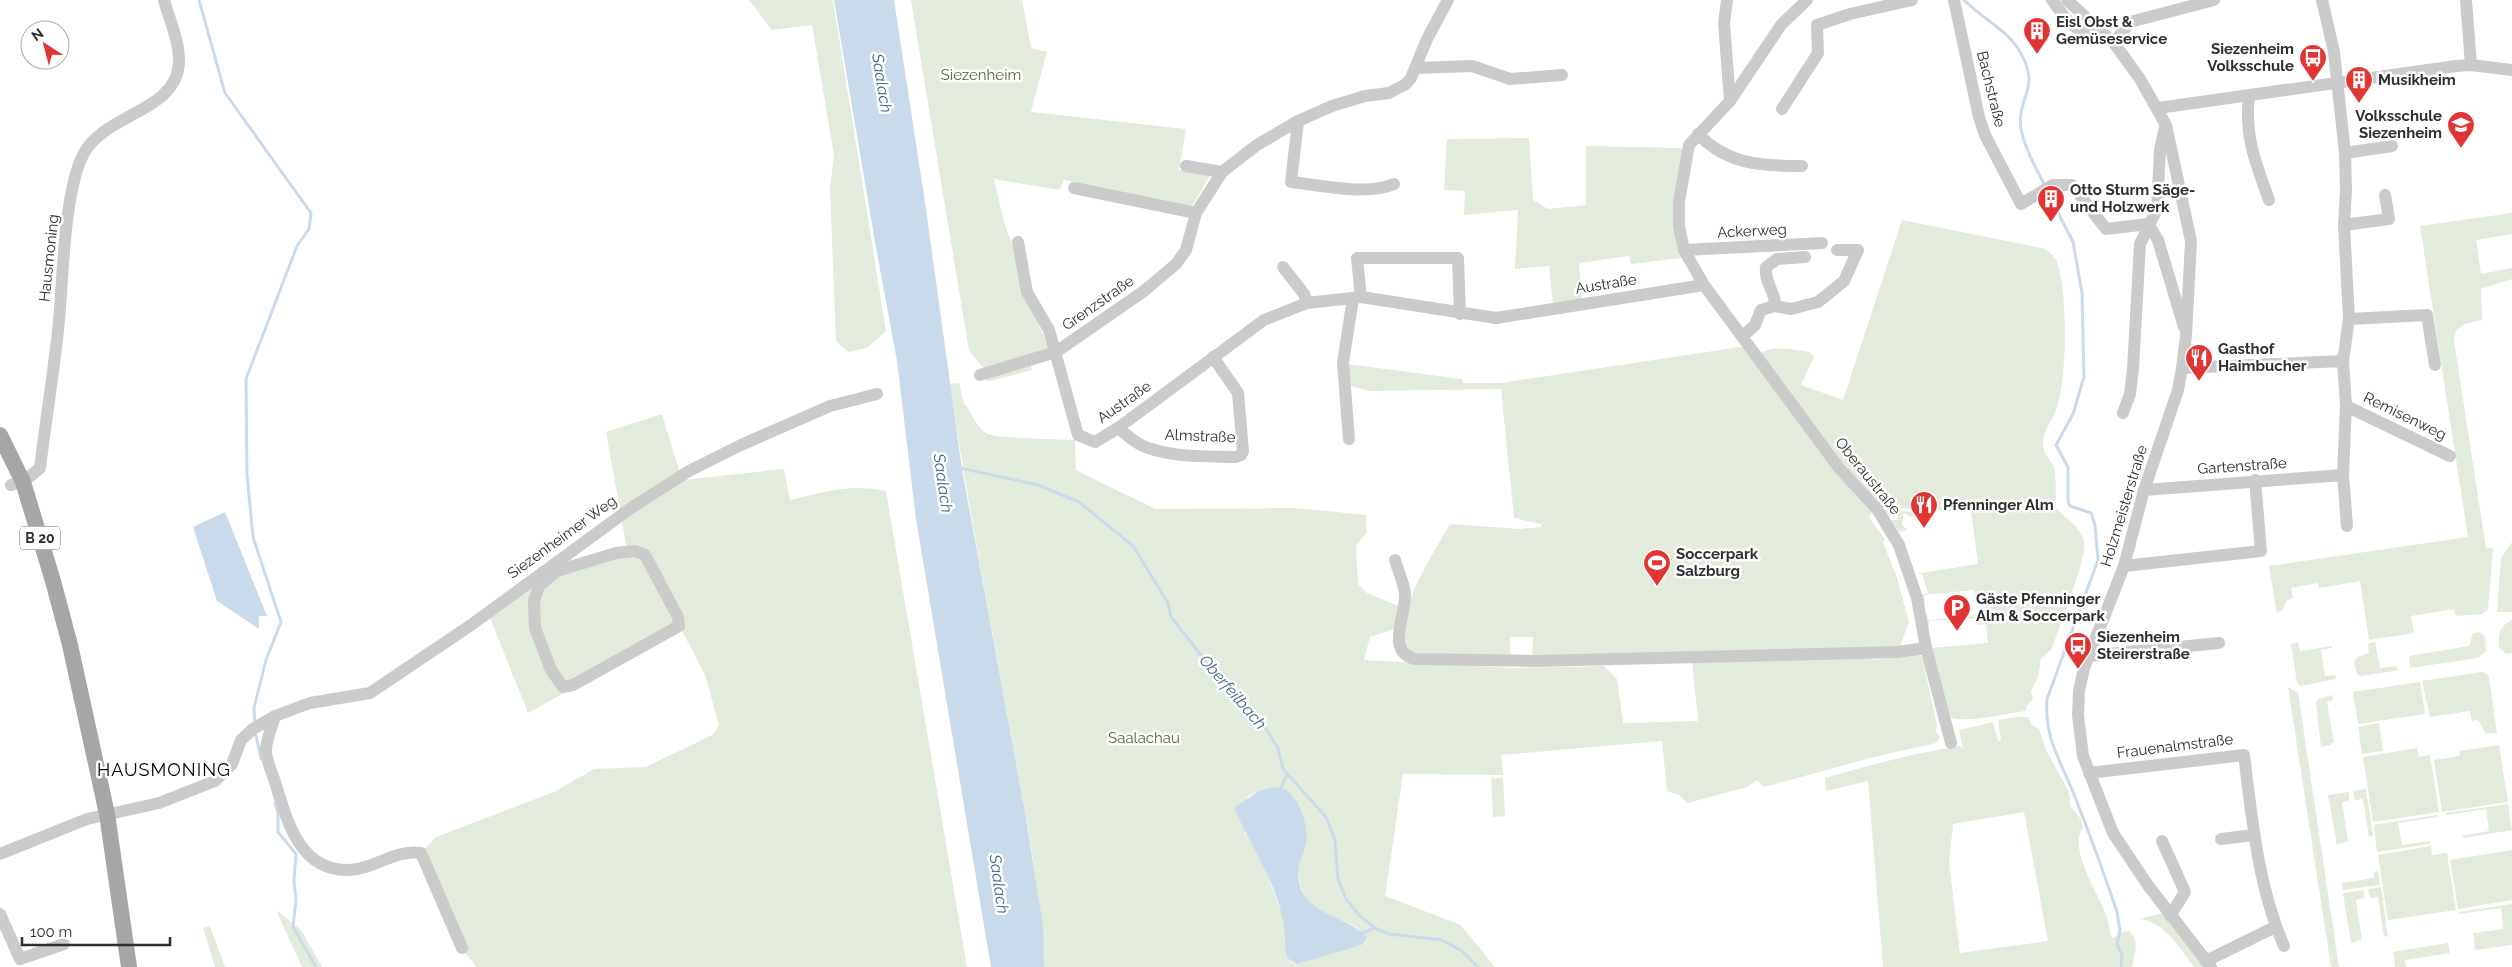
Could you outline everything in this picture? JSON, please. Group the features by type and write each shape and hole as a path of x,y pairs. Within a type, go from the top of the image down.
{"main road":[{"name":"B 20","path":"0,435 64,623 107,814 129,967"}],"street":[{"name":"Hausmoning","path":"17,483 40,468 57,343 72,189 84,153 97,136 111,125 147,106 166,93 176,76 179,63 178,51 164,0"},
{"name":"Grenzstraße","path":"980,375 1056,352 1144,291 1176,264 1186,250 1196,213 1222,172 1257,145 1298,121 1349,100 1399,89 1411,78 1427,39 1448,0"},
{"path":"1727,0 1724,23 1730,101"},
{"path":"1704,285 1684,250 1679,226 1679,202 1689,145 1730,101 1781,25 1807,0"},
{"path":"1782,109 1818,53 1817,25 1850,14 1912,0"},
{"name":"Bachstraße","path":"1954,0 1979,117 1985,135 2022,204 2053,185 2072,185 2106,229 2148,224"},
{"path":"2052,0 2072,25 2084,33 2104,34"},
{"name":"Holzmeisterstraße","path":"2067,0 2114,43 2158,108 2166,125 2191,241 2186,336 2178,390 2144,490 2124,566 2088,656 2079,691 2080,740 2089,772 2113,833 2170,916 2209,964"},
{"path":"2114,43 2130,22 2214,0"},
{"path":"2322,0 2334,52 2345,153 2346,190 2344,225 2349,319 2343,361 2346,406 2343,475 2347,526"},
{"path":"2466,0 2471,65"},
{"path":"2158,108 2471,65 2512,70"},
{"path":"1415,68 1472,66 1510,79 1562,75"},
{"path":"2248,97 2246,120 2254,156 2269,200"},
{"path":"1298,121 1291,182 1368,190 1383,189 1394,184"},
{"path":"2122,413 2130,394 2133,369 2140,244 2148,224 2157,210 2160,150 2166,125"},
{"path":"1698,134 1711,147 1736,160 1775,166 1802,166"},
{"path":"2345,153 2392,146"},
{"path":"1186,166 1222,172"},
{"path":"1074,188 1196,213"},
{"path":"2344,225 2389,219 2385,195"},
{"path":"2148,224 2158,240 2186,336"},
{"name":"Austraße","path":"1018,242 1026,292 1049,330 1078,435 1095,442 1118,428 1264,320 1308,303 1357,298 1496,318 1704,285"},
{"name":"Ackerweg","path":"1684,250 1822,244"},
{"path":"1743,336 1755,325 1761,310 1775,306 1791,309 1818,302 1844,281 1858,250 1837,250"},
{"path":"1775,306 1775,299 1764,276 1766,267 1777,259 1805,257"},
{"path":"1349,439 1343,364 1357,298 1357,258 1458,258 1460,314"},
{"path":"1283,267 1304,294 1308,303"},
{"name":"Oberaustraße","path":"1704,285 1839,468 1868,498 1886,522 1899,545 1916,598 1926,648 1951,742"},
{"path":"2349,319 2427,315 2434,365"},
{"name":"Almstraße","path":"1118,428 1141,445 1159,452 1180,455 1236,457 1241,455 1243,451 1238,393 1213,357"},
{"path":"2182,368 2343,361"},
{"name":"Siezenheimer Weg","path":"107,814 160,803 216,781 232,764 241,740 258,726 275,716 310,704 370,693 471,625 516,590 631,508 689,471 740,445 830,406 877,394"},
{"name":"Remisenweg","path":"2346,406 2450,456"},
{"name":"Gartenstraße","path":"2144,490 2255,480 2343,475"},
{"path":"2124,566 2261,551 2255,480"},
{"path":"635,551 645,555 680,622 676,629 573,685 563,687 556,681 540,645 535,628 534,601 540,586 557,572 616,553 635,551"},
{"path":"1395,560 1405,596 1399,631 1400,648 1408,657 1415,659 1554,661 1897,652 1926,648"},
{"path":"516,590 534,601"},
{"path":"2088,656 2219,643"},
{"path":"275,716 266,750 286,819 293,834 305,851 315,861 330,869 349,870 363,868 408,851 421,853 462,948"},
{"name":"Frauenalmstraße","path":"2089,772 2244,754 2254,835 2276,927 2284,946"},
{"path":"0,854 87,819 107,814"},
{"path":"2221,839 2254,835"},
{"path":"2162,841 2185,892 2170,916"},
{"path":"0,914 20,959 64,944"},
{"path":"2209,964 2276,927"}],"green space":[{"path":"749,0 833,0 886,331 867,348 848,352 836,341 830,188 834,155 812,25 772,30"},
{"name":"Siezenheim","path":"911,0 1022,0 1031,48 1047,52 1031,112 1186,129 1179,170 1211,174 1191,208 1064,180 1060,190 994,179 1004,222 1019,263 1023,292 1050,349 1028,355 1032,370 987,382 985,370 969,351"},
{"path":"1529,138 1533,200 1548,209 1586,205 1586,146 1680,148 1682,150 1681,258 1631,264 1629,256 1579,263 1582,301 1553,305 1549,266 1515,269 1518,210 1464,215 1465,191 1444,190 1447,139"},
{"path":"2512,213 2512,234 2476,240 2481,274 2512,268 2512,279 2481,289 2482,320 2465,324 2456,330 2454,341 2486,548 2493,548 2488,610 2482,614 2456,616 2454,609 2411,616 2414,633 2369,640 2360,581 2319,588 2318,583 2291,588 2293,598 2286,601 2283,609 2277,613 2269,566 2468,537 2420,226"},
{"path":"1902,220 2046,249 2055,258 2060,273 2063,290 2065,331 2063,373 2058,404 2046,430 2043,447 2054,467 2056,509 2080,532 2084,541 2084,549 2082,562 2052,649 2041,659 2038,677 2031,691 2033,699 2027,705 2026,711 1973,719 1947,716 1930,648 1988,643 1986,624 1979,625 1977,618 1929,621 1929,629 1926,629 1924,615 1927,614 1928,620 1977,616 1977,610 1984,608 1983,597 1975,598 1974,590 1924,595 1925,601 1923,602 1922,594 1928,593 1922,574 1915,574 1978,564 1971,512 1885,507 1878,502 1869,517 1885,540 1883,542 1897,578 1909,622 1899,649 1532,658 1533,637 1510,637 1510,658 1415,656 1405,650 1405,617 1410,601 1425,568 1450,524 1520,529 1541,527 1542,524 1514,518 1501,389 1369,391 1348,385 1347,364 1462,379 1463,383 1500,383 1747,346 1759,355 1770,349 1783,348 1810,352 1814,357 1801,385 1843,400"},
{"name":"Saalachau","path":"959,383 964,404 978,425 986,433 1014,438 1075,440 1076,470 1155,509 1297,508 1366,515 1367,532 1356,546 1358,584 1367,593 1401,607 1397,628 1370,637 1364,660 1513,668 1604,666 1617,679 1623,723 1698,721 1692,661 1869,656 1873,660 1917,654 1922,657 1937,725 1936,732 1940,737 1936,743 1874,757 1764,787 1757,780 1747,787 1688,803 1679,795 1667,791 1662,741 1501,755 1503,775 1403,774 1385,896 1461,925 1495,967 1044,967 1040,909 1032,851 971,516 950,384","holes":["1275,787 1294,798 1306,830 1306,844 1300,856 1298,869 1299,881 1304,893 1310,904 1316,909 1355,927 1362,933 1366,941 1362,945 1296,964 1290,962 1283,915 1256,847 1245,833 1247,797 1260,790"]},
{"path":"662,414 682,480 784,469 790,500 849,488 886,491 967,967 476,967 462,948 421,853 436,837 554,792 594,769 646,767 714,734 719,725 705,675 681,629 528,713 489,615 548,575 627,550 606,432"},
{"path":"1885,510 1934,514 1934,520 1914,515 1911,517 1904,513 1902,524 1907,530 1899,532 1891,520 1897,520 1899,513 1890,513 1890,518"},
{"path":"2512,542 2512,612 2497,612 2501,558"},
{"path":"2512,620 2512,653 2506,654 2499,648 2499,635 2504,625"},
{"path":"2480,632 2485,637 2486,651 2478,658 2410,668 2409,656 2469,646 2473,633"},
{"path":"2298,642 2300,651 2332,646 2332,648 2321,650 2325,676 2335,675 2336,679 2301,686 2297,683 2291,644"},
{"path":"2375,642 2380,668 2395,666 2399,670 2362,676 2357,675 2354,662 2357,657 2369,653 2368,644"},
{"path":"2481,672 2489,677 2497,733 2486,734 2478,720 2472,721 2470,711 2430,717 2422,681"},
{"path":"2420,682 2425,714 2358,724 2353,692"},
{"path":"2288,687 2298,693 2339,967 2331,967"},
{"path":"2332,695 2333,700 2327,702 2334,743 2321,747 2316,703 2318,699"},
{"path":"2028,717 2032,725 2039,729 2046,750 2069,792 2071,807 2080,818 2083,827 2079,836 2081,858 2105,912 2112,938 2129,931 2135,939 2136,948 2132,967 1883,967 1868,781 1826,791 1825,778 1926,752 1960,746 1963,749 1959,730 1993,722 1998,742 2001,740 1998,720","holes":["2024,812 2048,941 1960,953 1949,863 1953,824"]},
{"path":"2379,723 2383,751 2362,754 2358,727"},
{"path":"2499,745 2508,802 2442,812 2434,760 2460,756 2459,751"},
{"path":"2417,748 2419,757 2430,755 2439,812 2373,822 2363,757"},
{"path":"1491,778 1503,778 1505,816 1493,817"},
{"path":"2366,789 2373,836 2369,837 2363,799 2355,800 2353,791"},
{"path":"2349,792 2349,801 2342,802 2348,841 2337,845 2328,795"},
{"path":"2508,804 2512,830 2464,838 2461,836 2489,831 2486,809 2446,815 2445,813"},
{"path":"2437,815 2438,817 2398,823 2402,845 2430,841 2430,844 2377,852 2374,825"},
{"path":"2431,846 2432,855 2447,853 2456,910 2388,920 2378,855"},
{"path":"2512,850 2512,900 2458,909 2450,860"},
{"path":"2378,871 2380,885 2343,890 2342,883 2374,878 2374,872"},
{"path":"2381,887 2388,937 2384,936 2378,897 2370,898 2368,889"},
{"path":"2364,890 2364,898 2356,900 2362,939 2351,943 2343,893"},
{"path":"2512,904 2512,945 2475,950 2473,933 2503,929 2501,908 2459,914 2459,912"},
{"path":"276,910 301,930 322,967 302,967"},
{"path":"2164,913 2209,967 2194,967 2163,929 2147,920 2138,919"},
{"path":"210,926 225,967 215,967 203,928"},
{"path":"2448,943 2450,953 2405,960 2406,967 2395,967 2393,952"}],"water":[{"name":"Saalach","path":"834,0 894,0 925,202 962,469 1025,812 1043,925 1044,967 991,967 916,519 897,361"},
{"path":"225,512 267,616 259,616 259,629 217,601 193,527"},
{"path":"1275,787 1285,789 1291,794 1303,815 1307,839 1298,872 1303,893 1319,909 1359,930 1367,938 1362,945 1297,964 1292,962 1287,956 1283,919 1278,902 1265,870 1234,808 1260,790"}],"waterway":[{"path":"199,0 225,93 311,213 309,229 297,246 246,379 247,474 253,537 281,622 266,660 254,708 255,725"},
{"path":"1964,0 2009,37 2026,64 2029,84 2020,118 2021,129 2028,151 2045,186"},
{"path":"2047,191 2073,242 2082,293 2084,377 2073,414 2056,445 2068,467 2068,502 2070,506 2091,513 2095,525 2098,560 2047,699 2048,726 2055,750 2075,797 2117,912 2120,930 2117,944 2122,956 2121,967"},
{"name":"Oberfeilbach","path":"960,468 1038,485 1079,502 1133,546 1168,603 1171,617 1222,682 1257,715 1278,748 1283,769 1326,817 1335,840 1338,879 1346,899 1360,916 1375,928 1389,934 1442,940 1462,951 1478,967"},
{"path":"255,731 261,759"},
{"path":"1279,792 1287,774"},
{"path":"275,803 278,813 278,832 296,854 294,880 296,900 293,927 316,967"},
{"path":"1360,934 1375,928"}],"place":[{"name":"Eisl Obst & Gemüseservice","path":"2037,55"},
{"name":"Siezenheim Volksschule","path":"2313,82"},
{"name":"Musikheim","path":"2359,104"},
{"name":"Volksschule Siezenheim","path":"2461,149"},
{"name":"Otto Sturm Säge- und Holzwerk","path":"2051,223"},
{"name":"Gasthof Haimbucher","path":"2199,382"},
{"name":"Pfenninger Alm","path":"1924,529"},
{"name":"Soccerpark Salzburg","path":"1657,587"},
{"name":"Gäste Pfenninger Alm & Soccerpark","path":"1957,632"},
{"name":"Siezenheim Steirerstraße","path":"2078,670"}],"district":[{"name":"HAUSMONING","path":"164,769"}]}
